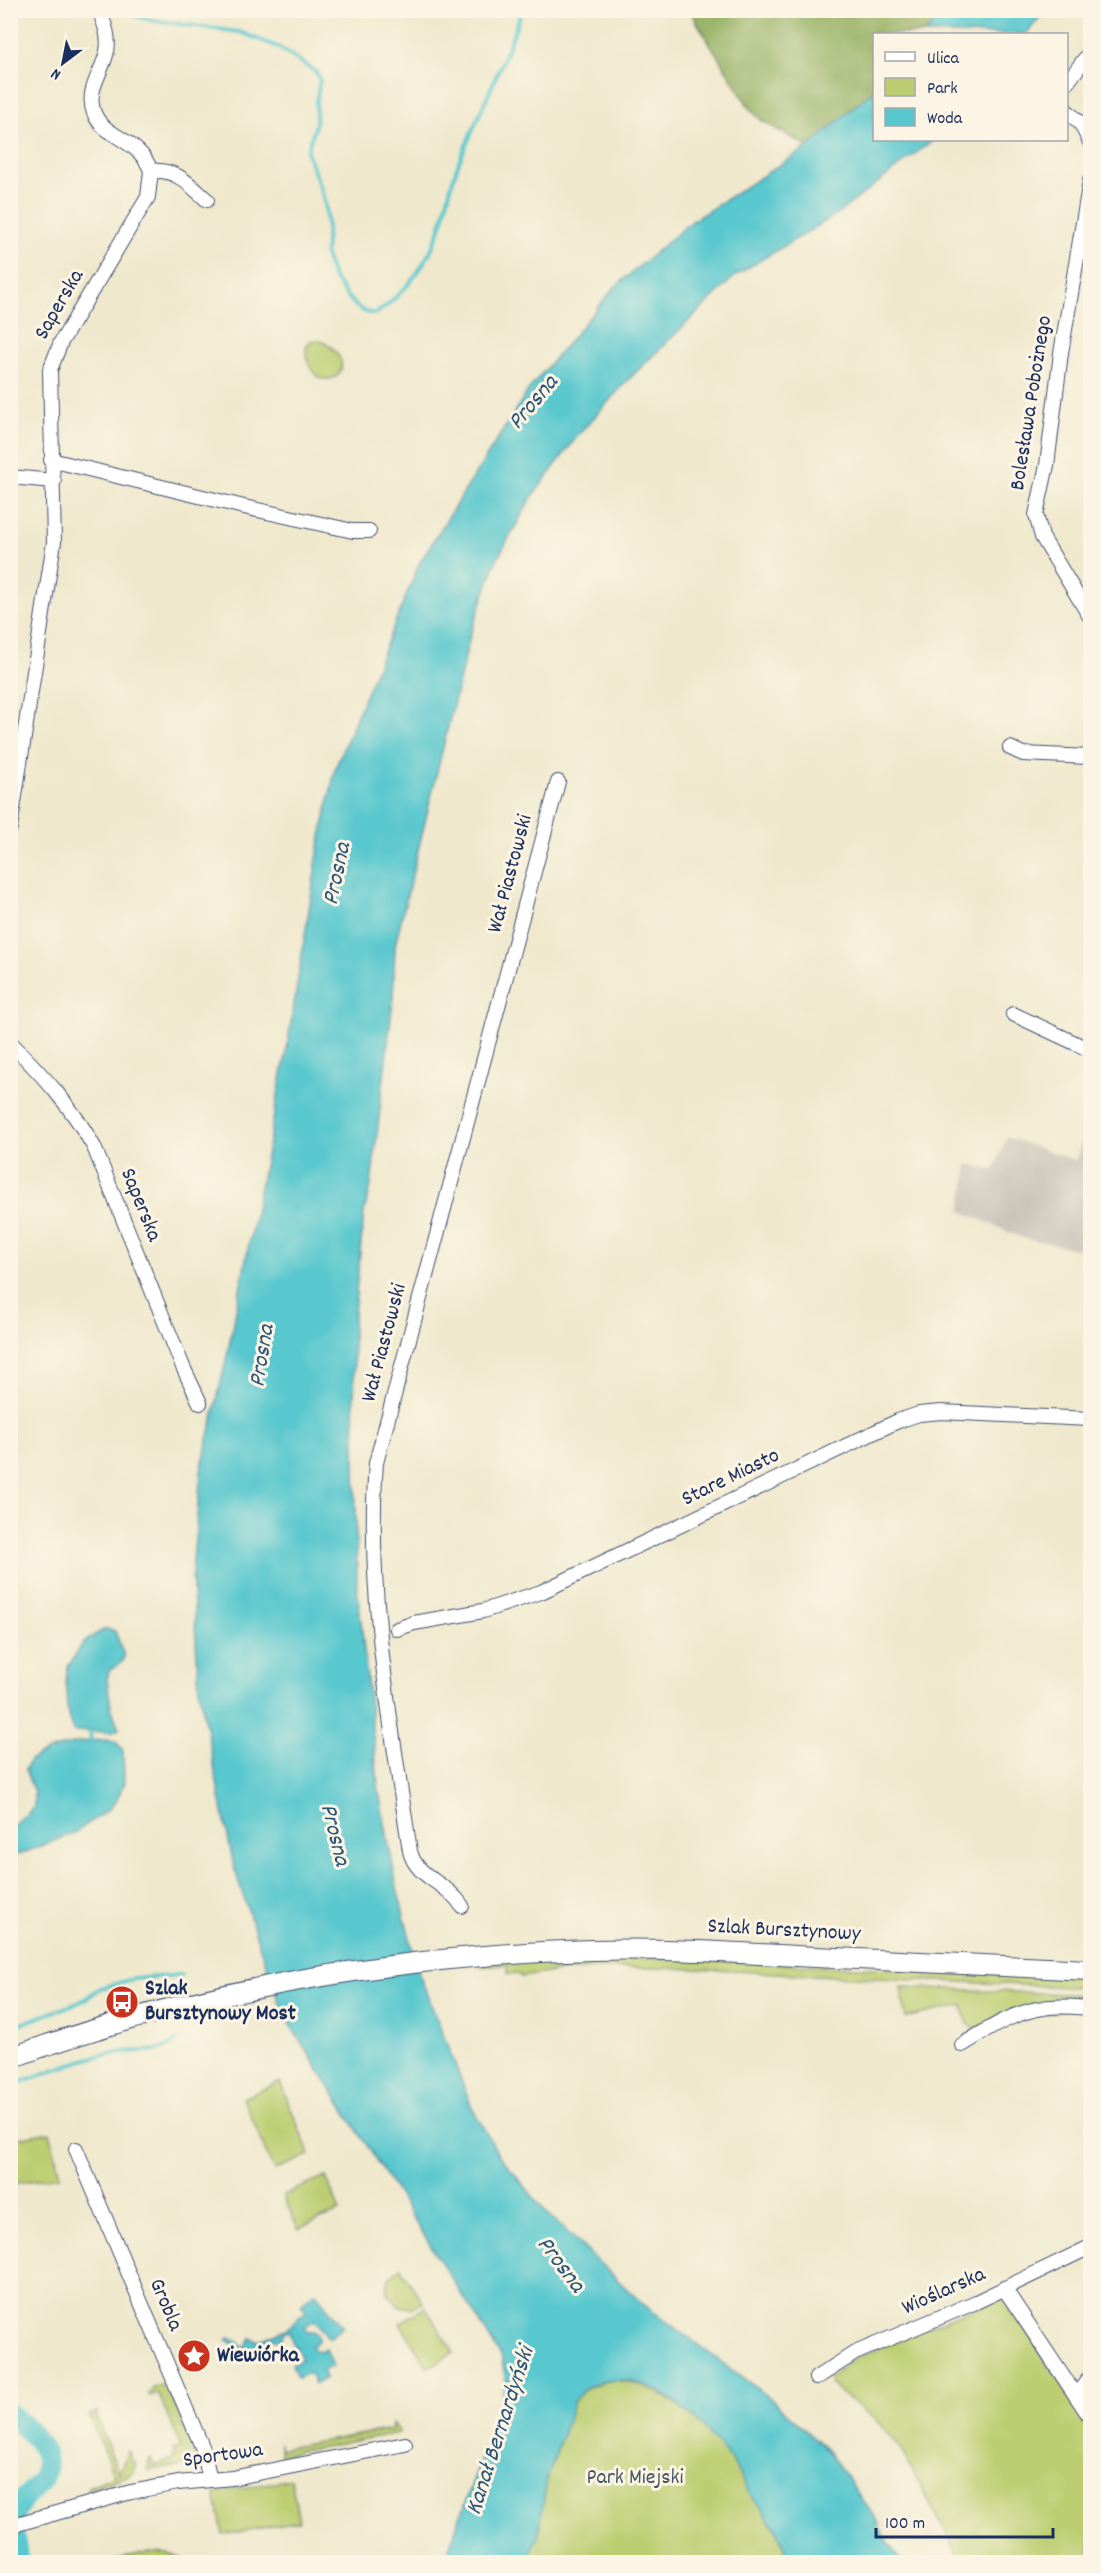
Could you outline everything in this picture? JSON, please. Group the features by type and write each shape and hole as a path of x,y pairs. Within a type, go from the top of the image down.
{"main road":[{"name":"Szlak Bursztynowy","path":"10,2058 111,2024 256,1988 338,1973 469,1957 592,1950 706,1951 1090,1970"}],"street":[{"path":"99,10 106,26 108,50 93,86 91,100 94,114 105,126 141,152 151,171 173,172 207,200"},
{"path":"1068,81 1090,52"},
{"path":"1068,112 1081,124 1090,142"},
{"name":"Saperska","path":"10,828 54,542 50,384 54,357 148,197 151,171"},
{"name":"Bolesława Pobożnego","path":"1090,182 1061,353 1047,465 1036,515 1042,537 1090,617"},
{"path":"51,460 244,507 353,531 369,531"},
{"path":"10,477 54,481"},
{"path":"1010,748 1023,754 1090,757"},
{"name":"Wał Piastowski","path":"462,1905 449,1889 417,1868 410,1851 390,1718 377,1604 374,1490 376,1463 558,782"},
{"path":"1013,1014 1090,1050"},
{"name":"Saperska","path":"10,1042 57,1090 78,1118 94,1147 183,1367 200,1403"},
{"name":"Stare Miasto","path":"397,1629 414,1623 483,1611 541,1592 908,1418 941,1412 963,1412 1090,1419"},
{"path":"962,2044 1010,2018 1034,2009 1090,2008"},
{"name":"Grobla","path":"76,2149 203,2449 210,2480"},
{"name":"Wioślarska","path":"816,2379 855,2353 1004,2288 1090,2247"},
{"path":"1004,2288 1090,2417"},
{"path":"1076,2396 1090,2376"},
{"name":"Sportowa","path":"10,2526 130,2492 274,2470 405,2444"}],"shaded area":[{"path":"1090,1120 1090,1235 1077,1249 1022,1238 961,1211 968,1164 994,1170 1007,1137 1075,1160"}],"green space":[{"path":"690,11 945,11 925,33 873,33 873,91 808,147 762,121 750,109"},
{"path":"316,340 332,348 341,362 341,370 330,379 322,378 314,373 308,363 306,347 311,341"},
{"path":"602,1956 1090,1977 1090,1988 664,1968 591,1969 521,1977 519,1973 508,1974 507,1965 482,1967 481,1962"},
{"path":"901,1987 1090,1995 1090,2004 974,2029 967,2022 962,2005 906,2018"},
{"path":"280,2082 310,2155 274,2170 243,2098"},
{"path":"50,2132 60,2176 11,2184 11,2139"},
{"path":"326,2177 340,2211 298,2229 283,2195"},
{"path":"400,2267 423,2303 411,2308 400,2306 388,2293 388,2280"},
{"path":"994,2299 1002,2299 1008,2303 1090,2426 1090,2562 962,2562 900,2448 877,2421 830,2384 829,2379 849,2361"},
{"path":"425,2307 454,2352 428,2368 400,2323"},
{"name":"Park Miejski","path":"613,2380 631,2383 664,2396 707,2431 733,2463 749,2491 773,2524 781,2540 786,2562 526,2562 538,2537 547,2479 573,2403 590,2387"},
{"path":"161,2385 167,2388 194,2450 195,2461 192,2465 148,2470 149,2460 152,2459 155,2466 175,2458 173,2450 181,2447 158,2393 150,2396 149,2394 153,2387"},
{"path":"98,2412 96,2417 119,2473 128,2451 135,2466 134,2473 89,2490 88,2487 114,2476 89,2416"},
{"path":"392,2423 397,2427 398,2433 280,2455 280,2443 281,2449 392,2429"},
{"path":"291,2479 299,2521 223,2535 215,2493"},
{"path":"148,2553 169,2554 193,2562 111,2562 127,2556"}],"water":[{"path":"945,10 1045,11 1027,33 926,33"},
{"path":"873,91 873,141 932,141 836,215 736,275 628,380 578,435 532,497 496,561 471,632 395,945 393,1000 371,1185 364,1212 353,1323 357,1584 379,1792 397,1888 419,1974 472,2107 498,2154 546,2212 643,2304 770,2398 828,2451 880,2525 878,2526 902,2562 786,2562 781,2539 773,2523 748,2491 730,2459 706,2430 677,2403 660,2392 625,2381 606,2381 583,2391 573,2403 547,2479 538,2537 526,2562 453,2562 449,2551 452,2539 499,2409 506,2381 501,2356 285,2017 258,1942 234,1867 199,1692 192,1572 201,1471 228,1351 286,1054 319,847 335,769 420,562 529,389 614,288 692,221 808,147"},
{"path":"106,1629 115,1631 124,1656 123,1661 109,1671 107,1679 111,1707 119,1729 113,1732 74,1731 67,1710 68,1666 84,1643"},
{"path":"105,1740 115,1741 123,1750 124,1782 117,1800 109,1809 76,1832 18,1855 11,1846 11,1829 34,1807 34,1792 25,1770 30,1760 66,1745"},
{"path":"315,2292 343,2327 329,2338 314,2320 305,2327 307,2332 314,2332 318,2335 318,2341 312,2346 315,2351 319,2352 326,2349 333,2366 323,2370 326,2378 315,2384 310,2372 297,2378 292,2364 302,2359 297,2348 295,2349 289,2331 283,2333 280,2341 272,2338 244,2351 227,2340 230,2337 245,2347 251,2338 258,2341 288,2328 306,2311 301,2304"}],"waterway":[{"path":"126,10 139,17 156,21 240,32 278,47 316,72 320,80 316,103 316,123 307,152 326,208 325,255 333,277 346,295 357,307 375,314 408,285 432,247 443,219 456,169 500,68 522,10"},
{"path":"90,1732 91,1740"},
{"path":"12,1854 15,1851"},
{"path":"10,2028 80,2002 101,1988 133,1979 181,1975"},
{"path":"10,2086 93,2058 121,2052 165,2048 178,2040"},
{"path":"10,2414 32,2434 46,2459 46,2469 42,2479 16,2511 14,2530 18,2562"}],"place":[{"name":"Szlak Bursztynowy Most","path":"122,2002"},
{"name":"Wiewiórka","path":"194,2356"}],"water label":[{"name":"Prosna","path":"534,403"},
{"name":"Prosna","path":"338,874"},
{"name":"Prosna","path":"263,1356"},
{"name":"Prosna","path":"334,1835"},
{"name":"Prosna","path":"560,2265"},
{"name":"Kanał Bernardyński","path":"501,2431"}]}
